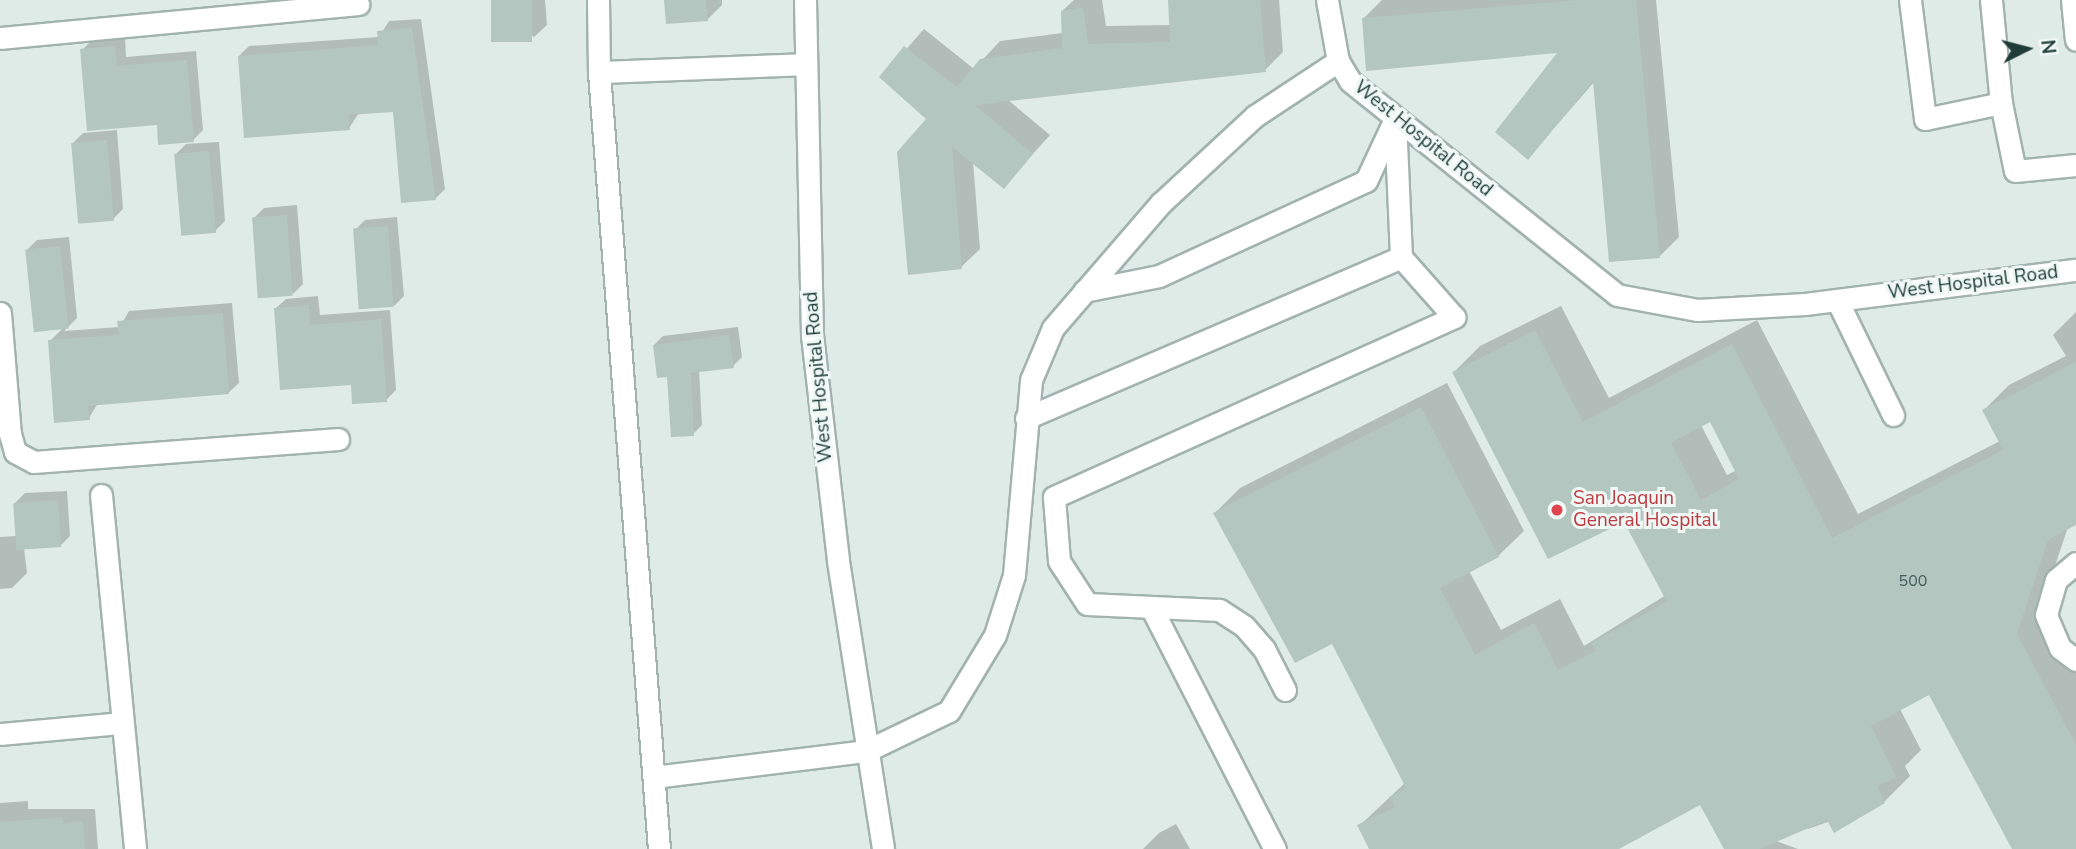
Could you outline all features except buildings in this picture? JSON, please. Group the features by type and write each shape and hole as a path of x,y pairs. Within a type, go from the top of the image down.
{"street":[{"path":"598,0 599,72 659,849"},
{"name":"West Hospital Road","path":"805,0 804,64 813,335 866,751 883,849"},
{"path":"654,777 866,751 949,711 995,635 1020,540 1026,418 1031,380 1053,328 1161,203 1255,116 1338,61 1327,0"},
{"path":"1910,0 1925,119 2001,103"},
{"path":"1991,0 2001,103 2015,171 2076,165"},
{"path":"2072,0 2076,40"},
{"path":"0,38 358,4"},
{"name":"West Hospital Road","path":"1338,61 1366,96 1617,295 1697,310 1837,300 2076,270"},
{"path":"599,72 804,64"},
{"path":"1084,291 1159,275 1366,181 1395,118"},
{"path":"1284,690 1244,625 1219,610 1087,604 1059,561 1054,497 1454,317 1401,257 1395,118"},
{"path":"1026,418 1401,257"},
{"path":"1837,300 1893,415"},
{"path":"0,313 10,434 15,452 34,462 338,439"},
{"path":"101,495 120,723 135,849"},
{"path":"2076,563 2056,580 2046,615 2060,648 2076,660"},
{"path":"1151,607 1275,849"},
{"path":"0,734 120,723"}],"place":[{"name":"San Joaquin General Hospital","path":"1557,510"}]}
